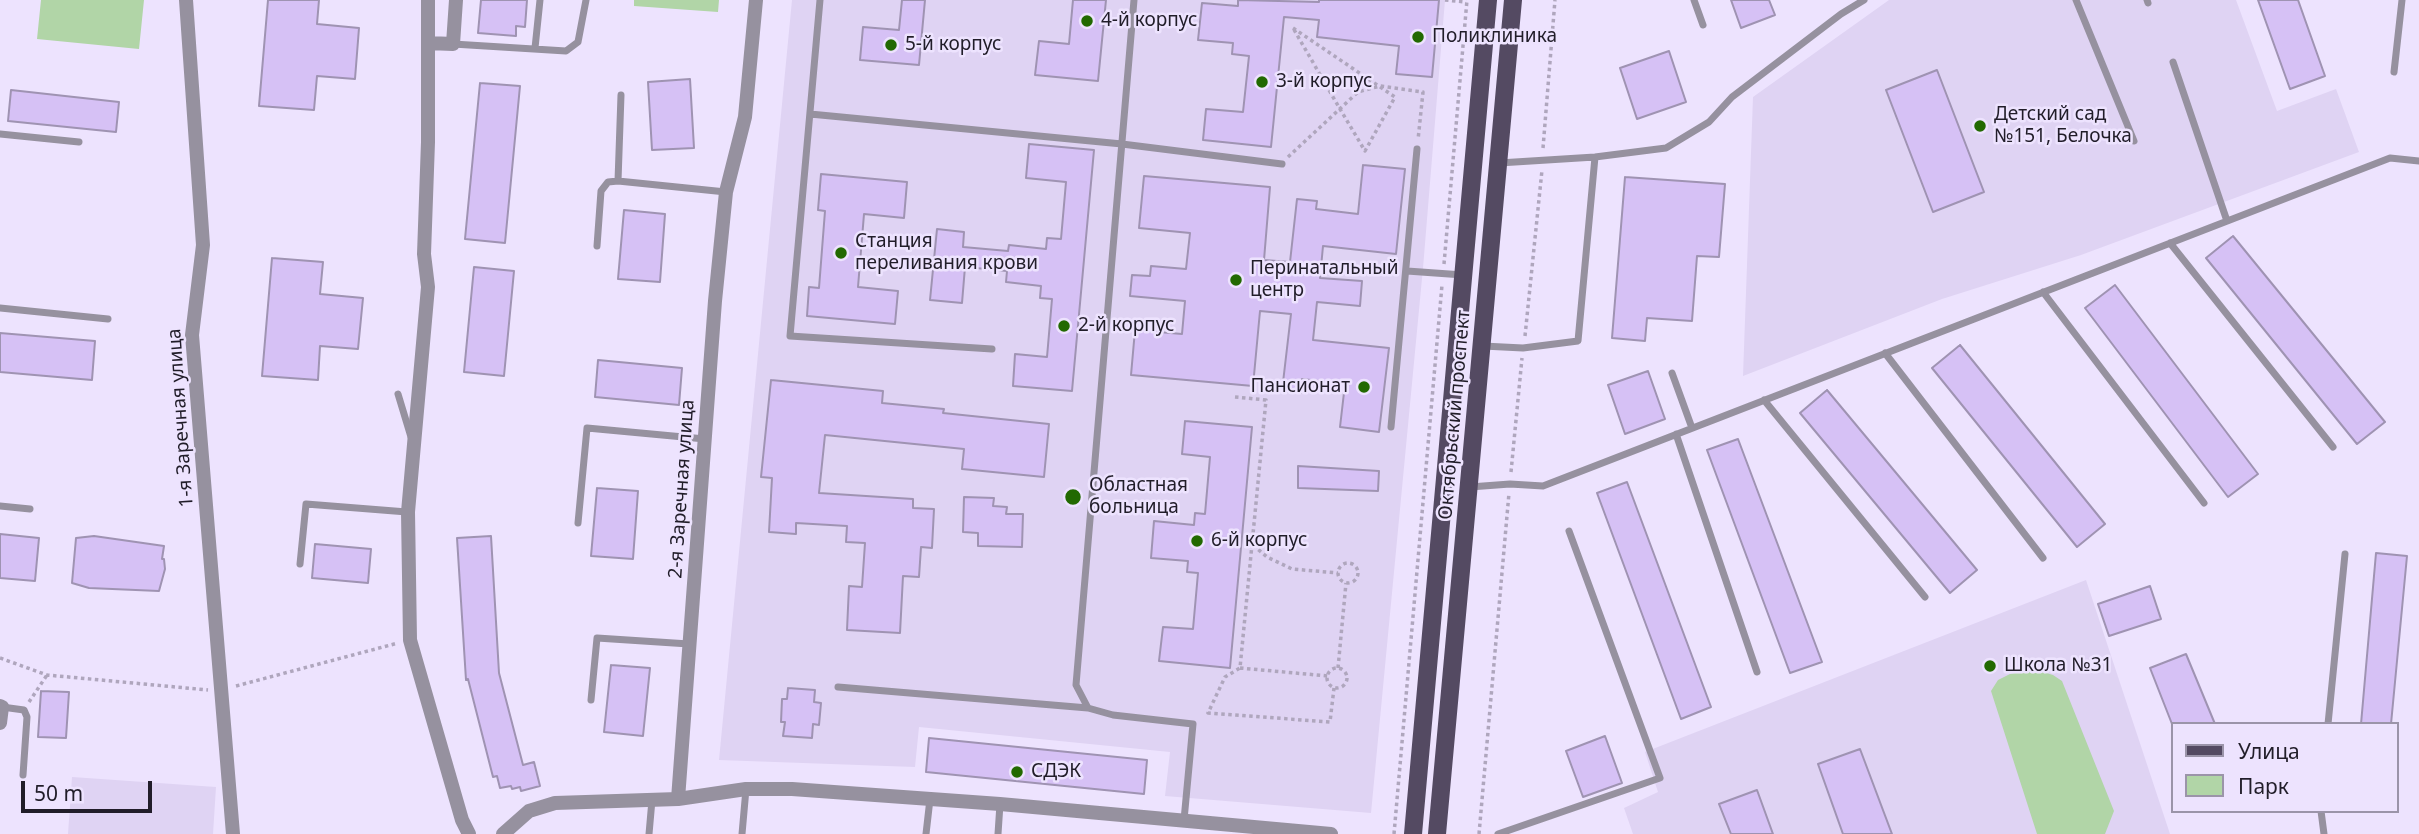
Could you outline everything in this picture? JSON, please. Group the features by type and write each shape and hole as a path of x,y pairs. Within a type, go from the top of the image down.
{"main road":[{"name":"Октябрьский проспект","path":"1413,834 1488,0"},
{"name":"Октябрьский проспект","path":"1437,834 1513,0"}],"street":[{"name":"1-я Заречная улица","path":"186,0 203,245 192,335 233,834"},
{"path":"428,0 428,142 424,254 428,287 408,512 410,640 462,820 469,834"},
{"path":"428,43 453,44 456,0"},
{"name":"2-я Заречная улица","path":"678,799 715,301 726,192 745,117 757,0"},
{"path":"0,723 1,707"},
{"path":"503,834 529,811 555,803 678,799 746,789 792,789 1000,804 1331,834"}],"lane":[{"path":"536,48 540,0"},
{"path":"453,44 566,51 579,42 586,0"},
{"path":"820,0 790,336 992,349"},
{"path":"1088,708 1076,685 1134,0"},
{"path":"1694,0 1703,25"},
{"path":"1498,163 1595,157 1666,148 1709,122 1732,97 1841,14 1864,0"},
{"path":"2076,0 2134,141"},
{"path":"2394,72 2402,0"},
{"path":"2173,62 2227,221"},
{"path":"618,181 621,95"},
{"path":"810,114 1122,144 1282,164"},
{"path":"0,134 79,142"},
{"path":"1391,427 1417,149"},
{"path":"1482,346 1523,348 1578,341 1595,157"},
{"path":"1469,487 1543,485 2390,158 2419,161"},
{"path":"597,246 601,191 608,182 726,192"},
{"path":"2170,243 2333,447"},
{"path":"1407,271 1463,275"},
{"path":"2043,292 2204,503"},
{"path":"0,308 108,318"},
{"path":"1885,353 2043,558"},
{"path":"1672,373 1692,428"},
{"path":"398,394 414,448"},
{"path":"1764,400 1925,597"},
{"path":"578,523 587,428 706,439"},
{"path":"1676,434 1757,672"},
{"path":"300,564 306,504 408,512"},
{"path":"0,506 30,509"},
{"path":"1498,834 1660,778 1569,531"},
{"path":"2328,722 2345,554"},
{"path":"591,700 597,638 690,644"},
{"path":"838,687 1088,708 1113,715 1193,724 1184,820"},
{"path":"1,707 24,710 27,717 23,775"},
{"path":"742,834 746,789"},
{"path":"649,834 652,799"},
{"path":"926,834 930,799"},
{"path":"998,834 1000,804"},
{"path":"2321,813 2323,834"}],"path":[{"path":"1394,834 1467,1 1445,0"},
{"path":"1479,834 1555,0"},
{"path":"1293,28 1380,86 1395,97 1365,151 1293,28"},
{"path":"1282,164 1358,92 1380,86 1423,92 1417,149"},
{"path":"1235,397 1266,400 1240,668"},
{"path":"1252,544 1267,557 1292,569 1338,573"},
{"path":"1346,564 1356,566 1356,579 1346,583 1339,578 1339,569 1346,564"},
{"path":"1338,668 1346,583"},
{"path":"225,689 410,640"},
{"path":"0,658 47,675 214,690"},
{"path":"1328,676 1240,668 1225,677 1208,713 1330,723 1334,688"},
{"path":"1334,688 1342,687 1346,680 1345,672 1338,668"},
{"path":"1334,688 1330,685 1328,676 1329,672 1338,668"},
{"path":"24,710 47,675"}],"shaded area":[{"name":"Областная больница","path":"792,0 1445,0 1423,268 1371,813 1165,796 1170,752 919,727 915,767 719,760"},
{"path":"1889,0 2236,0 2277,111 2336,89 2359,152 2081,255 1942,299 1743,376 1753,97"},
{"name":"Школа №31","path":"2086,580 2170,834 1633,834 1624,808 1658,792 1645,752"},
{"path":"72,777 216,787 213,834 68,834"}],"green space":[{"path":"41,0 144,0 139,49 37,39"},
{"path":"634,0 719,0 718,12 634,6"},
{"path":"2024,671 2040,671 2062,681 2114,811 2105,834 2037,834 1991,691 1998,680"}],"building":[{"path":"268,0 319,0 317,24 359,28 355,79 317,76 314,110 259,106"},
{"path":"481,0 527,0 525,27 516,26 516,36 478,33"},
{"name":"5-й корпус","path":"902,0 925,0 919,65 860,60 863,27 899,30"},
{"name":"4-й корпус","path":"1073,0 1106,0 1098,81 1035,75 1039,41 1069,44"},
{"name":"3-й корпус","path":"1238,0 1439,0 1432,77 1396,74 1399,46 1317,37 1319,20 1284,17 1271,147 1203,140 1206,109 1243,112 1249,56 1232,54 1233,43 1198,40 1202,3 1238,6"},
{"path":"1731,0 1769,0 1775,15 1741,28"},
{"path":"2258,0 2298,0 2325,76 2290,89"},
{"path":"1669,51 1686,102 1637,119 1620,68"},
{"path":"1937,70 1984,192 1933,212 1886,90"},
{"path":"690,79 694,148 652,150 648,82"},
{"path":"480,83 520,86 505,243 465,239"},
{"path":"11,90 119,102 116,132 8,121"},
{"name":"2-й корпус","path":"1029,144 1094,150 1072,391 1013,386 1015,354 1047,357 1052,299 1040,298 1041,286 1006,282 1007,271 965,267 962,303 930,300 937,229 964,232 963,247 1008,251 1009,245 1046,249 1047,238 1061,239 1066,182 1026,178"},
{"name":"Перинатальный центр","path":"1363,165 1405,169 1396,254 1323,246 1320,278 1362,281 1360,306 1317,302 1313,340 1389,348 1379,432 1340,427 1345,384 1302,379 1301,393 1282,391 1291,314 1260,311 1253,386 1131,375 1135,330 1182,334 1185,301 1130,296 1132,275 1150,276 1151,266 1186,269 1190,233 1139,228 1144,176 1270,187 1264,260 1290,262 1297,199 1317,201 1316,209 1358,214"},
{"name":"Станция переливания крови","path":"821,174 907,182 904,218 864,214 858,287 898,291 895,324 807,316 809,287 819,288 825,211 818,210"},
{"path":"1625,177 1725,184 1719,257 1697,256 1692,321 1647,318 1645,341 1612,338"},
{"path":"624,210 665,214 660,282 618,279"},
{"path":"2233,236 2385,422 2357,444 2206,258"},
{"path":"272,258 323,262 320,294 363,298 358,349 320,346 318,380 262,376"},
{"path":"474,267 514,271 504,376 464,372"},
{"path":"2115,285 2258,474 2228,497 2085,308"},
{"path":"0,333 95,341 92,380 0,372"},
{"path":"1960,345 2105,524 2077,547 1932,368"},
{"path":"598,360 682,368 679,405 595,397"},
{"path":"1648,371 1665,419 1625,434 1608,385"},
{"path":"771,380 883,391 882,403 944,409 943,413 1049,424 1044,477 962,469 964,449 825,435 819,493 913,499 913,508 934,509 932,548 921,547 919,577 903,576 900,633 847,630 849,586 862,587 865,543 846,542 847,526 796,523 796,534 769,532 772,478 761,477"},
{"path":"1827,390 1977,570 1950,593 1800,413"},
{"name":"6-й корпус","path":"1185,421 1252,427 1230,668 1159,661 1163,627 1193,629 1198,573 1187,572 1188,561 1151,558 1154,521 1194,525 1195,513 1205,514 1210,457 1182,454"},
{"path":"1738,439 1822,662 1790,673 1707,450"},
{"path":"1298,466 1379,471 1378,491 1298,488"},
{"path":"1627,482 1711,707 1681,719 1597,493"},
{"path":"597,488 638,491 633,559 591,556"},
{"path":"964,497 994,498 993,506 1007,507 1006,514 1023,514 1022,547 978,546 978,533 963,532"},
{"path":"0,534 39,538 35,581 0,578"},
{"path":"94,536 164,546 162,559 165,569 159,591 89,588 72,583 76,538"},
{"path":"491,536 499,673 523,765 534,762 540,786 521,791 520,787 500,788 497,776 493,777 468,679 466,680 457,538"},
{"path":"315,544 371,549 368,583 312,578"},
{"path":"2376,553 2407,556 2391,722 2361,722"},
{"path":"2150,586 2161,619 2109,636 2098,604"},
{"path":"2186,654 2214,722 2171,722 2150,668"},
{"path":"611,665 650,668 643,736 604,732"},
{"path":"788,688 815,690 814,702 821,703 819,725 813,724 812,738 783,736 785,722 781,722 782,699 787,699"},
{"path":"41,691 69,692 66,738 38,737"},
{"path":"1605,736 1622,783 1583,797 1566,751"},
{"path":"929,738 1147,760 1144,794 926,772"},
{"path":"1860,749 1892,834 1843,834 1818,764"},
{"path":"1757,790 1773,834 1731,834 1719,804"}],"place":[{"name":"4-й корпус","path":"1087,21"},
{"name":"Поликлиника","path":"1418,37"},
{"name":"5-й корпус","path":"891,45"},
{"name":"3-й корпус","path":"1262,82"},
{"name":"Детский сад №151, Белочка","path":"1980,126"},
{"name":"Станция переливания крови","path":"841,253"},
{"name":"Перинатальный центр","path":"1236,280"},
{"name":"2-й корпус","path":"1064,326"},
{"name":"Пансионат","path":"1364,387"},
{"name":"Областная больница","path":"1073,497"},
{"name":"6-й корпус","path":"1197,541"},
{"name":"Школа №31","path":"1990,666"},
{"name":"СДЭК","path":"1017,772"}]}
